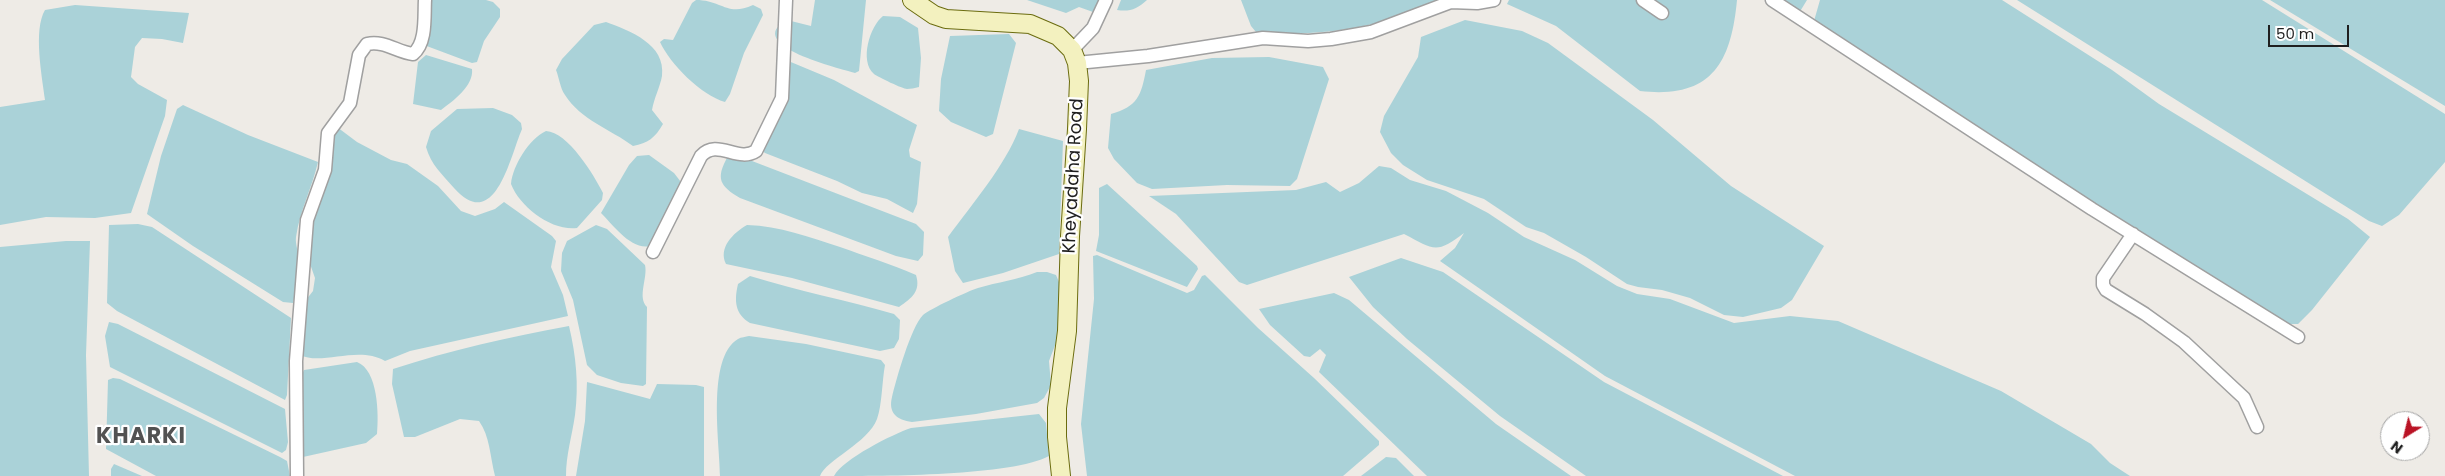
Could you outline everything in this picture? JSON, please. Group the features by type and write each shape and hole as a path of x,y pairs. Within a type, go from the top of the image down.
{"main road":[{"path":"912,0 934,15 946,19 1030,24 1058,36 1083,53"},
{"name":"Kheyadaha Road","path":"1061,476 1056,437 1057,408 1067,331 1070,236 1083,53"}],"street":[{"path":"297,476 296,360 304,268 305,232 307,220 325,170 328,133 350,103 359,55 367,44 381,44 413,54 417,50 422,40 425,0"},
{"path":"653,252 701,156 706,150 714,148 743,155 750,155 756,151 782,98 786,0"},
{"path":"1106,0 1083,53 1148,56 1207,45 1263,38 1308,41 1331,39 1371,32 1451,2 1477,3 1494,0"},
{"path":"1643,0 1662,13"},
{"path":"1772,0 2133,234 2298,337"},
{"path":"2133,234 2104,278 2103,285 2106,290 2145,314 2190,348 2244,398 2257,428"}],"water":[{"path":"427,0 486,0 493,2 500,9 500,17 484,41 477,62 472,63 424,45"},
{"path":"696,0 712,2 730,9 753,5 761,9 763,15 744,53 730,94 725,102 706,93 687,78 671,60 660,42 664,39 673,40 692,3"},
{"path":"815,0 866,0 859,71 855,73 816,61 785,47 776,38 776,29 787,20 811,26"},
{"path":"1027,0 1099,0 1093,12 1079,7 1066,13"},
{"path":"1121,0 1147,0 1140,6 1126,11 1117,10"},
{"path":"1241,0 1437,0 1394,18 1349,29 1326,32 1279,33 1256,32 1251,26"},
{"path":"1509,0 1737,0 1729,42 1722,59 1713,73 1700,83 1684,89 1664,92 1640,91 1556,26 1507,4"},
{"path":"1766,0 1807,0 1796,18"},
{"path":"1820,0 2002,0 2112,70 2159,104 2348,219 2370,237 2312,310 2298,324 2290,324 2274,317 2114,220 1814,21"},
{"path":"2017,0 2262,0 2445,114 2445,162 2399,215 2382,226 2369,221"},
{"path":"2270,0 2445,0 2445,106"},
{"path":"75,5 189,13 183,43 142,38 135,47 131,77 138,84 167,100 165,116 131,213 95,218 46,217 0,225 0,107 45,100 39,54 41,19 45,10"},
{"path":"883,16 900,17 918,28 921,58 919,87 907,89 901,87 876,76 870,68 867,61 867,53 870,35"},
{"path":"1465,20 1522,31 1548,43 1653,120 1731,186 1824,246 1792,300 1781,308 1743,317 1724,315 1690,298 1662,290 1627,284 1586,257 1544,233 1526,227 1484,199 1427,180 1403,165 1391,153 1380,132 1384,116 1418,57 1421,37"},
{"path":"606,22 644,40 658,55 662,65 662,76 652,110 663,124 651,139 638,145 633,146 596,124 579,111 563,92 556,70 562,59 594,25"},
{"path":"1009,34 1016,43 993,134 986,137 951,122 939,111 941,79 950,36"},
{"path":"426,55 472,69 470,81 466,87 457,98 441,110 413,104 418,62"},
{"path":"1269,57 1323,67 1329,79 1297,179 1290,186 1227,185 1152,189 1137,183 1114,159 1108,148 1111,114 1127,107 1137,99 1146,70 1212,58"},
{"path":"786,60 834,80 917,125 909,150 910,157 921,162 917,204 913,213 887,199 862,193 837,181 765,153 757,146 780,113"},
{"path":"183,105 248,135 318,162 300,218 296,237 299,266 298,282 293,303 283,302 193,246 147,214 161,156 177,109"},
{"path":"493,108 512,115 521,123 522,129 499,186 490,197 480,202 468,200 437,169 426,147 431,131 457,109"},
{"path":"337,127 357,142 391,160 407,164 438,186 461,211 475,216 495,209 504,202 552,236 556,241 551,267 563,295 568,316 410,351 385,361 363,355 309,358 300,355 302,305 313,291 315,278 309,261 308,231 331,132"},
{"path":"1019,129 1063,141 1059,254 1003,273 963,283 955,271 948,237 997,171"},
{"path":"546,131 554,133 571,146 587,166 603,193 602,200 577,228 557,226 538,216 521,201 511,184 518,161 523,153 534,140"},
{"path":"649,155 674,173 684,186 656,230 650,246 643,246 629,241 601,213 629,165 637,156"},
{"path":"728,156 739,156 916,224 924,232 923,255 918,261 896,256 740,198 728,190 722,181 722,171"},
{"path":"1379,166 1391,168 1410,180 1446,191 1488,213 1524,237 1575,260 1617,286 1637,294 1670,299 1734,323 1790,316 1838,321 2001,391 2091,444 2110,463 2130,476 1795,476 1605,376 1440,261 1455,248 1464,233 1447,245 1440,247 1428,246 1404,234 1247,285 1239,282 1176,214 1149,196 1296,190 1326,182 1340,192 1359,183"},
{"path":"1107,184 1197,266 1198,269 1187,287 1096,251 1099,235 1099,188"},
{"path":"138,224 152,227 291,318 287,395 285,400 117,311 107,303 109,225"},
{"path":"596,225 607,229 645,265 643,298 647,307 646,384 643,386 621,383 597,375 587,365 573,300 561,271 562,253 567,241"},
{"path":"747,225 771,227 794,233 897,267 916,275 916,290 899,307 792,278 726,264 724,258 725,247 737,232"},
{"path":"66,241 90,241 86,355 89,476 0,476 0,247"},
{"path":"1097,255 1187,293 1194,290 1202,276 1205,275 1258,328 1314,378 1379,441 1379,445 1343,476 1087,476 1081,424 1094,299 1093,256"},
{"path":"1401,258 1443,272 1604,382 1783,476 1586,476 1500,416 1407,339 1373,307 1349,277"},
{"path":"1037,272 1047,272 1056,275 1059,282 1059,335 1049,361 1051,385 1044,398 1037,403 976,414 912,422 895,415 891,403 904,354 918,321 923,315 973,290"},
{"path":"750,276 894,314 900,320 899,339 894,348 880,351 750,323 741,316 736,296 738,284"},
{"path":"1334,293 1349,300 1496,424 1571,476 1427,476 1319,372 1326,355 1320,349 1310,357 1304,356 1270,325 1259,309"},
{"path":"109,322 118,324 285,409 288,442 286,450 282,453 110,367 105,336"},
{"path":"569,326 575,359 577,393 566,476 495,476 488,440 479,421 460,419 415,437 404,437 392,384 393,369 480,344"},
{"path":"749,336 806,344 881,360 885,365 879,413 872,428 857,443 830,464 820,476 720,476 717,424 718,382 728,349 738,339"},
{"path":"357,362 369,374 376,393 377,434 366,443 303,457 301,376 304,370"},
{"path":"113,378 120,379 280,457 287,461 290,476 156,476 106,449 108,380"},
{"path":"587,382 650,399 657,384 704,387 704,476 576,476 585,421"},
{"path":"1039,414 1046,423 1049,456 1031,463 1007,468 946,474 834,476 847,462 858,455 881,441 911,428"},
{"path":"1386,457 1396,458 1414,476 1361,476"},
{"path":"114,464 142,476 111,476 111,469"}],"district":[{"name":"KHARKI","path":"141,437"}]}
